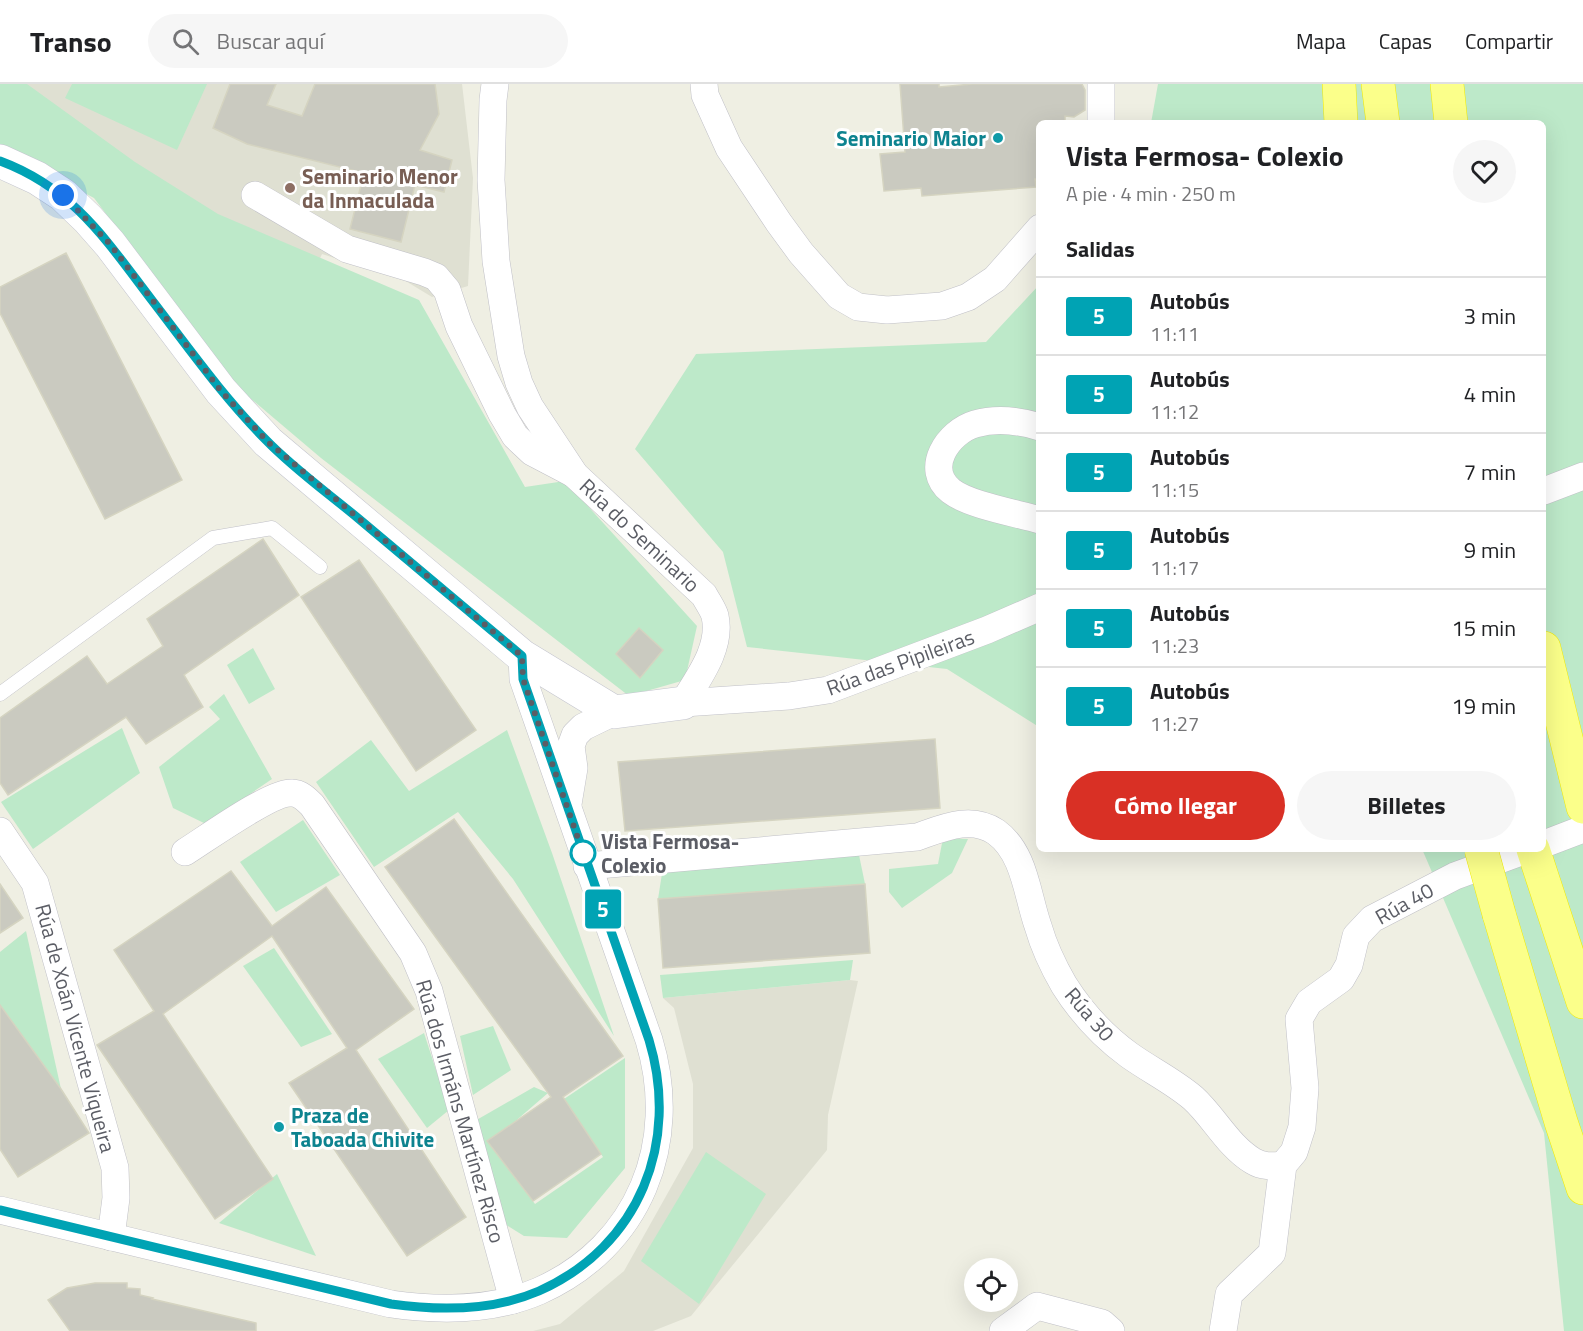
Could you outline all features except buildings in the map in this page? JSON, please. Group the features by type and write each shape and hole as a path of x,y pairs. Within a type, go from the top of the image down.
{"highway":[{"path":"1339,84 1341,120"},
{"path":"1378,84 1383,120"},
{"path":"1447,84 1451,120"},
{"path":"1546,656 1583,807"},
{"path":"1481,852 1561,1122 1583,1188"},
{"path":"1532,852 1583,1002"}],"street":[{"name":"Rúa do Seminario","path":"495,84 491,180 493,224 497,272 511,356 530,407 575,475 704,595 715,614 716,631 713,650 683,703"},
{"path":"704,84 705,95 729,148 778,223 801,254 839,296 858,307 887,310 942,306 968,297 995,279 1036,233"},
{"path":"1101,84 1101,120"},
{"path":"0,161 37,178 63,195 88,219 110,244 221,391 268,442 522,656 614,712"},
{"path":"255,195 347,249 424,272 436,278 447,290 459,326 515,436 532,452 575,475"},
{"path":"1036,426 1005,421 977,423 967,427 949,441 939,464 944,484 964,499 1036,519"},
{"path":"1546,490 1583,476"},
{"name":"Rúa das Pipileiras","path":"683,703 789,696 828,690 987,630 1036,609"},
{"path":"0,1210 425,1309 485,1306 539,1291 592,1258 604,1246 618,1230 636,1200 649,1171 658,1136 659,1086 654,1058 523,679 522,656"},
{"path":"568,808 573,768 571,746 575,735 583,726 614,712 683,703"},
{"name":"Rúa dos Irmáns Martínez Risco","path":"186,852 265,801 286,793 295,793 304,797 312,805 422,971 513,1300"},
{"name":"Rúa 30","path":"587,866 917,837 953,825 967,823 982,825 996,832 1009,844 1018,859 1037,925 1049,956 1064,985 1086,1015 1104,1035 1193,1099 1253,1161 1266,1167 1283,1166"},
{"path":"1546,843 1583,829"},
{"name":"Rúa de Xoán Vicente Viqueira","path":"0,831 35,883 112,1157 117,1184 111,1237"},
{"name":"Rúa 40","path":"1283,1166 1294,1152 1302,1127 1305,1088 1299,1019 1309,1002 1341,979 1349,965 1356,936 1372,919 1455,876 1523,852"},
{"path":"1223,1331 1229,1293 1272,1253 1283,1166"},
{"path":"1003,1331 1037,1306 1102,1323 1112,1331"}],"lane":[{"path":"0,694 213,538 272,528 320,567"}],"shaded area":[{"name":"Seminario Menor da Inmaculada","path":"0,84 462,84 473,178 468,286 432,297 404,280 322,254 313,273"},
{"path":"858,981 828,1115 827,1150 691,1316 653,1331 533,1331 560,1324 624,1271 693,1148 693,1084 674,1008 663,998"}],"green space":[{"path":"0,84 27,84 135,162 218,214 419,300 525,487 565,481 697,626 685,680 629,696 321,458 237,387 94,198 0,148"},
{"path":"72,84 207,84 177,150 65,98"},
{"path":"1158,84 1583,84 1583,1331 1564,1331 1544,1133 1423,852 1546,852 1546,120 1152,120"},
{"path":"1036,288 1036,725 947,669 747,647 723,552 635,449 696,354 986,342"},
{"path":"253,648 275,689 249,704 227,665"},
{"path":"224,694 272,779 206,824 173,808 159,767 220,719 209,707"},
{"path":"122,728 140,773 33,849 1,802"},
{"path":"507,730 552,853 614,1036 513,879 458,812 374,867 316,782 371,740 409,791"},
{"path":"303,820 340,875 276,912 240,862"},
{"path":"943,838 968,839 952,873 902,908 889,892 889,869 938,864"},
{"path":"859,855 865,884 658,899 663,867"},
{"path":"26,931 61,1089 0,1005 0,952"},
{"path":"274,948 332,1034 301,1047 243,966"},
{"path":"853,960 850,980 663,998 660,975"},
{"path":"493,1026 511,1070 473,1095 460,1036"},
{"path":"424,1033 449,1110 427,1128 378,1059"},
{"path":"625,1058 625,1168 567,1238 524,1236 503,1223 473,1122 534,1087 548,1093 489,1144 535,1204 603,1157 564,1099"},
{"path":"706,1152 766,1194 699,1304 641,1261"},
{"path":"277,1174 316,1256 219,1223"}],"bus line":[{"name":"5","path":"0,161 50,186 88,219 110,244 221,391 268,442 522,656 523,679 649,1040 659,1086 660,1121 655,1152 644,1185 618,1230 604,1246 592,1258 566,1276 539,1291 485,1306 425,1309 391,1304 0,1210"}],"place":[{"name":"Seminario Maior","path":"998,138"},
{"name":"Seminario Menor da Inmaculada","path":"290,188"},
{"name":"Vista Fermosa- Colexio","path":"583,853"},
{"name":"Praza de Taboada Chivite","path":"279,1127"}],"route":[{"path":"63,195 110,244 242,416 295,466 522,656 523,679 583,853"}]}
